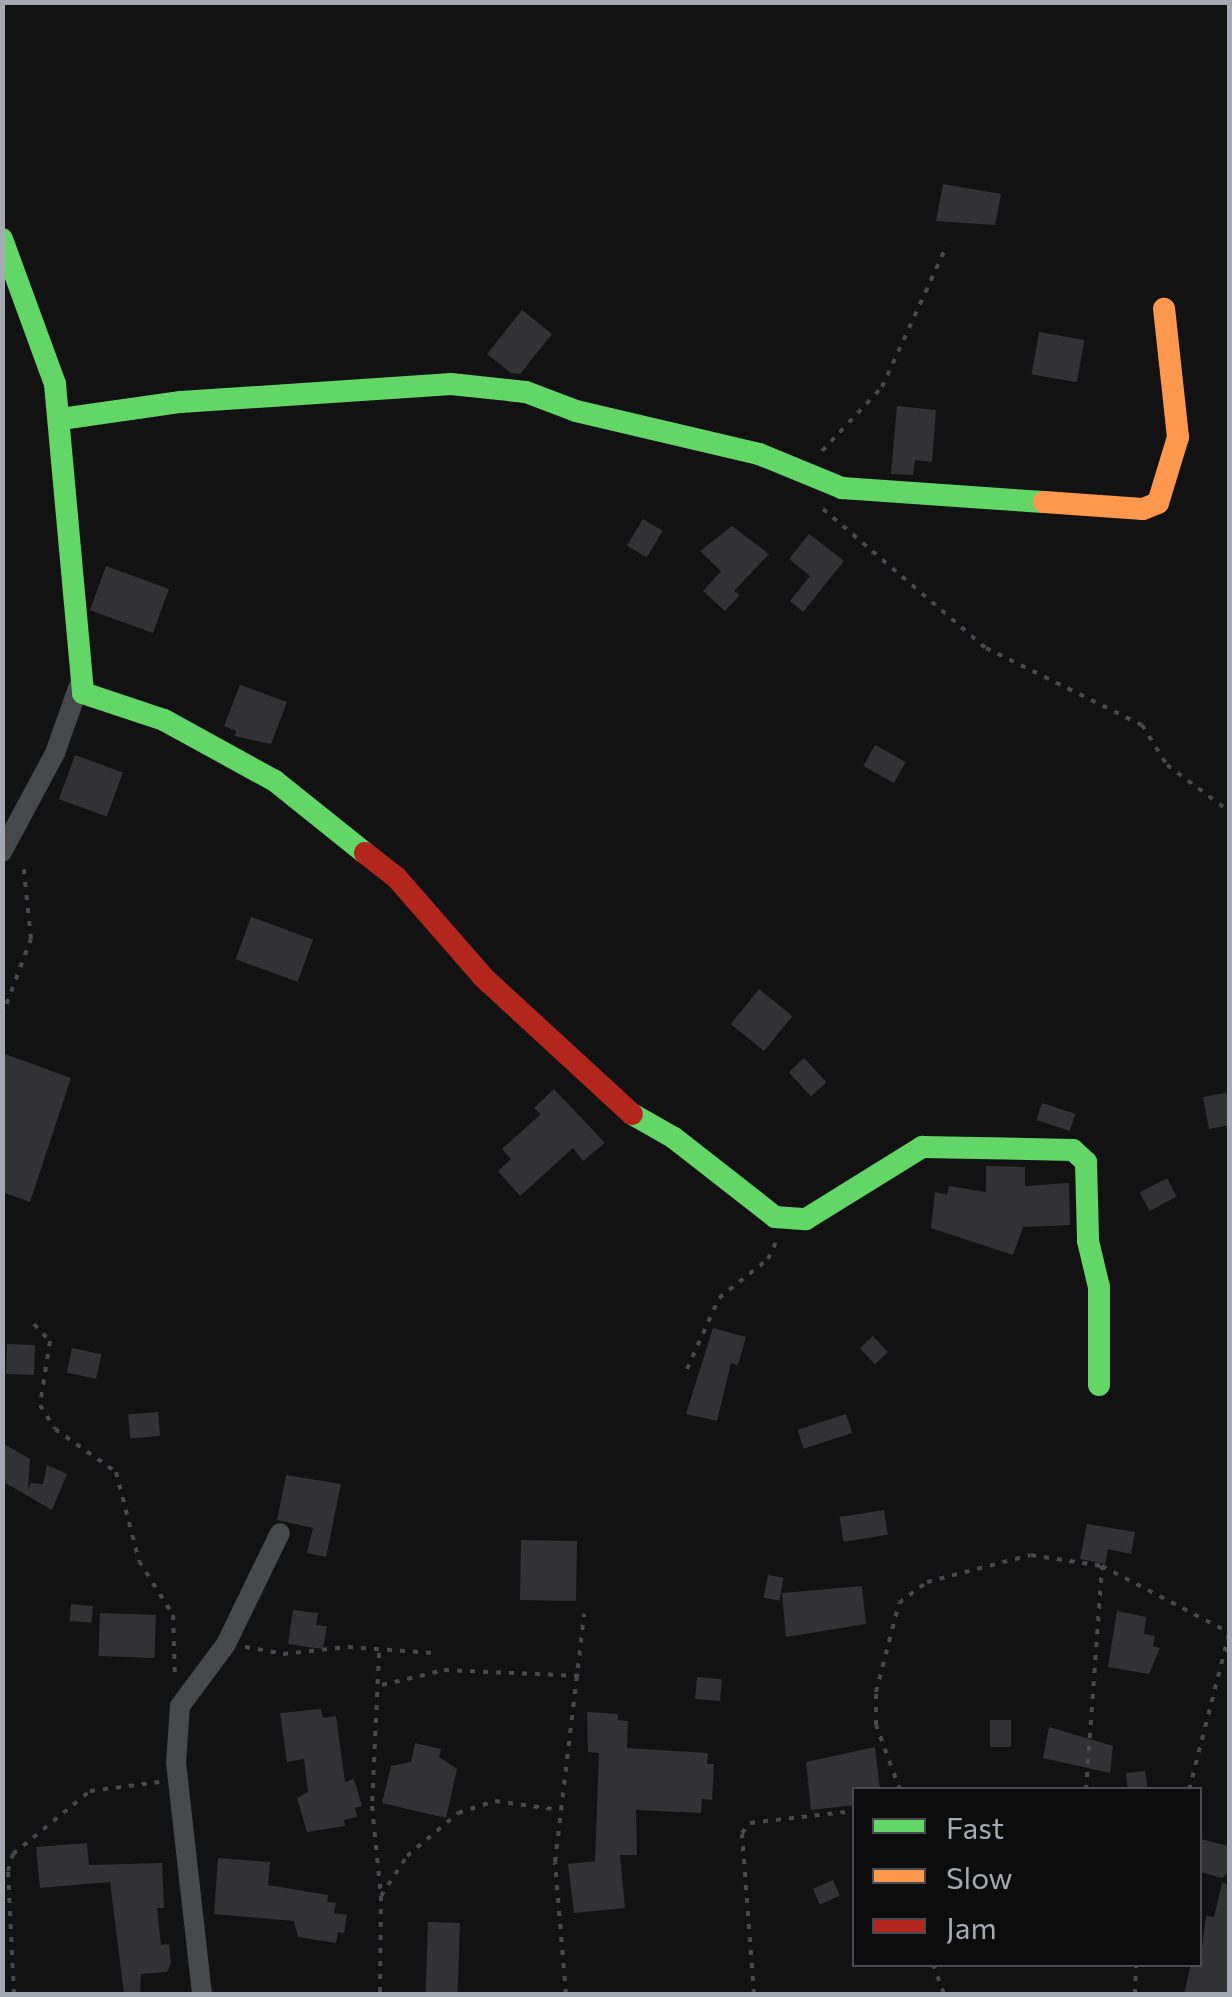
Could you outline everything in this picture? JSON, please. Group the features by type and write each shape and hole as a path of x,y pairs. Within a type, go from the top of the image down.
{"street":[{"path":"2,239 55,384 61,419 78,688 13,855"},
{"path":"61,419 181,402 451,384 526,392 593,416 760,454 842,488 1143,509 1158,502 1178,437 1164,309"},
{"path":"78,688 164,720 274,781 396,876 484,978 603,1089 775,1218 806,1219 922,1147 1073,1150 1086,1162 1088,1241 1099,1287 1099,1384"},
{"path":"202,1994 179,1779 180,1706 226,1644 280,1533"}],"path":[{"path":"800,470 872,404 946,245"},
{"path":"811,498 986,648 1142,724 1166,765 1230,812"},
{"path":"2,1016 31,939 13,855"},
{"path":"687,1369 719,1298 776,1250 775,1218"},
{"path":"34,1324 50,1341 40,1405 55,1429 116,1472 138,1561 172,1615 180,1706"},
{"path":"899,1787 876,1725 876,1692 899,1604 928,1582 982,1564 1032,1556 1102,1566 1229,1633 1189,1787"},
{"path":"1086,1787 1102,1566"},
{"path":"566,1994 555,1862 558,1810 580,1676 584,1614"},
{"path":"226,1644 283,1654 348,1648 379,1653 434,1652"},
{"path":"379,1653 382,1685 372,1806 381,1896 380,1994"},
{"path":"382,1685 459,1670 580,1676"},
{"path":"14,1994 8,1871 14,1854 90,1791 179,1779"},
{"path":"381,1896 407,1856 458,1812 495,1800 558,1810"},
{"path":"754,1994 742,1834 750,1823 852,1811"},
{"path":"934,1967 944,1994"},
{"path":"1135,1994 1136,1967"}],"building":[{"path":"943,184 1001,194 995,225 936,221"},
{"path":"522,310 552,334 520,374 511,373 487,354"},
{"path":"1039,332 1084,340 1077,382 1032,374"},
{"path":"897,406 936,410 932,462 915,460 913,475 891,474"},
{"path":"643,519 663,531 647,557 627,546"},
{"path":"732,526 769,554 734,591 740,595 725,611 703,591 721,571 700,551"},
{"path":"809,534 844,561 803,612 790,601 810,576 789,559"},
{"path":"106,566 169,589 153,633 90,610"},
{"path":"240,685 287,702 271,744 235,736 236,731 224,726"},
{"path":"875,745 906,762 894,783 863,766"},
{"path":"75,755 123,772 107,817 59,799"},
{"path":"251,917 313,940 298,982 236,959"},
{"path":"759,989 792,1016 764,1051 731,1024"},
{"path":"2,1053 71,1078 30,1202 2,1192"},
{"path":"804,1058 827,1082 811,1096 789,1072"},
{"path":"554,1089 605,1143 583,1161 573,1148 520,1196 498,1171 511,1159 502,1149 541,1114 534,1108"},
{"path":"1230,1092 1230,1125 1209,1129 1203,1097"},
{"path":"1042,1103 1075,1114 1070,1131 1036,1120"},
{"path":"986,1166 1025,1167 1025,1186 1069,1183 1070,1225 1023,1227 1013,1255 931,1228 935,1192 947,1195 949,1186 986,1192"},
{"path":"1167,1178 1177,1197 1149,1211 1140,1193"},
{"path":"713,1328 746,1337 738,1365 731,1363 717,1421 686,1414"},
{"path":"873,1336 888,1352 875,1364 860,1348"},
{"path":"7,1344 35,1345 34,1375 6,1374"},
{"path":"72,1348 101,1354 96,1379 67,1372"},
{"path":"158,1412 160,1436 130,1439 128,1415"},
{"path":"846,1414 852,1433 804,1449 797,1430"},
{"path":"2,1443 30,1459 28,1489 31,1483 43,1484 47,1465 67,1474 52,1510 2,1481"},
{"path":"286,1475 341,1484 326,1557 307,1553 313,1528 277,1520"},
{"path":"884,1510 888,1535 843,1542 840,1517"},
{"path":"1087,1524 1135,1532 1131,1554 1108,1549 1105,1564 1080,1559"},
{"path":"521,1540 577,1541 576,1601 520,1600"},
{"path":"768,1575 784,1578 779,1601 764,1598"},
{"path":"862,1586 866,1624 786,1637 782,1593"},
{"path":"71,1604 93,1606 91,1623 70,1621"},
{"path":"293,1610 318,1613 316,1625 327,1626 323,1649 288,1644"},
{"path":"1117,1611 1146,1617 1144,1634 1155,1636 1153,1646 1160,1648 1149,1674 1108,1667"},
{"path":"100,1613 156,1615 154,1658 98,1656"},
{"path":"697,1677 722,1679 720,1701 695,1699"},
{"path":"321,1709 323,1718 336,1716 345,1782 354,1779 362,1806 355,1808 357,1817 344,1820 345,1826 307,1832 297,1798 308,1792 304,1759 287,1762 280,1713"},
{"path":"587,1712 618,1714 618,1720 628,1721 627,1748 708,1753 707,1764 714,1764 712,1800 702,1799 701,1813 636,1810 637,1855 620,1855 625,1908 574,1913 568,1864 595,1861 599,1753 588,1752"},
{"path":"990,1720 1011,1720 1011,1747 990,1747"},
{"path":"1049,1727 1113,1746 1110,1773 1043,1758"},
{"path":"415,1743 441,1749 439,1757 457,1769 446,1818 382,1803 391,1766 411,1762"},
{"path":"875,1747 880,1787 852,1787 852,1805 811,1810 806,1762"},
{"path":"1145,1771 1148,1787 1128,1787 1126,1773"},
{"path":"1202,1839 1230,1846 1230,1872 1222,1878 1202,1873"},
{"path":"87,1843 89,1865 162,1863 164,1908 157,1908 161,1945 169,1944 171,1963 167,1972 141,1974 140,1994 124,1994 110,1882 40,1888 36,1847"},
{"path":"218,1858 270,1862 268,1885 328,1895 327,1902 336,1903 334,1913 347,1915 344,1933 338,1932 336,1943 298,1937 294,1921 214,1914"},
{"path":"833,1880 840,1896 820,1904 813,1889"},
{"path":"1222,1883 1230,1884 1227,1994 1184,1994 1190,1967 1202,1967 1206,1916 1214,1917"},
{"path":"428,1922 460,1923 458,1994 425,1994"}],"traffic: fast":[{"path":"2,239 55,384 83,693 164,720 275,781 365,853"},
{"path":"61,419 181,402 451,384 526,392 576,411 759,454 842,488 1044,502"},
{"path":"632,1114 674,1138 775,1217 806,1219 922,1147 1073,1150 1086,1162 1088,1241 1099,1287 1099,1385"}],"traffic: slow":[{"path":"1044,502 1143,509 1158,503 1178,437 1164,309"}],"traffic: jam":[{"path":"365,853 396,877 484,978 632,1114"}]}
